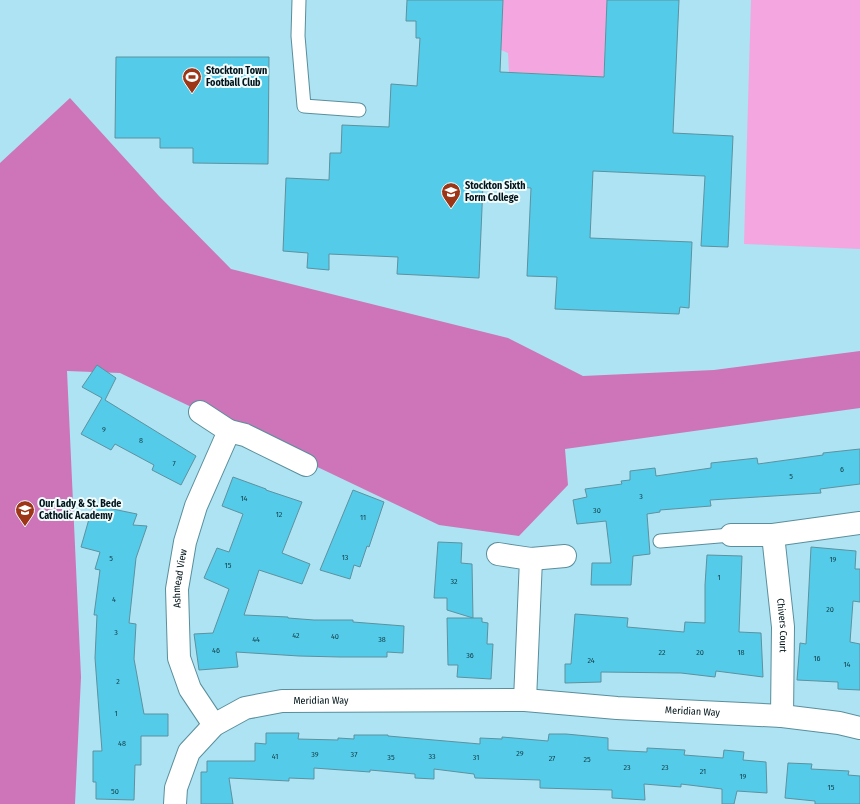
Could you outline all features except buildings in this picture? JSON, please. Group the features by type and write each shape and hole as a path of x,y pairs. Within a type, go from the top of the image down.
{"street":[{"path":"200,412 229,431 245,435 306,465"},
{"name":"Ashmead View","path":"214,725 190,689 179,658 177,589 185,542 196,506 229,431"},
{"path":"730,535 773,535 860,523"},
{"name":"Chivers Court","path":"773,535 783,627 782,716"},
{"path":"498,554 530,560 565,556"},
{"path":"525,700 530,560"},
{"name":"Meridian Way","path":"175,804 176,788 189,752 214,725 245,708 282,701 525,700 617,708 782,716 839,723 860,728"}],"lane":[{"path":"299,0 298,36 304,106 359,110"},
{"path":"660,541 730,535"}],"shaded area":[{"path":"503,0 607,0 603,85 571,75 509,72 508,53 501,50"},
{"path":"751,0 860,0 860,249 744,244"},
{"path":"70,98 159,196 231,269 508,338 583,376 714,370 860,351 860,408 565,449 568,485 519,536 439,525 120,373 67,371 81,677 75,804 0,804 0,163"}],"place":[{"name":"Stockton Town Football Club","path":"192,94"},
{"name":"Stockton Sixth Form College","path":"451,209"},
{"name":"Our Lady & St. Bede Catholic Academy","path":"25,527"}]}
